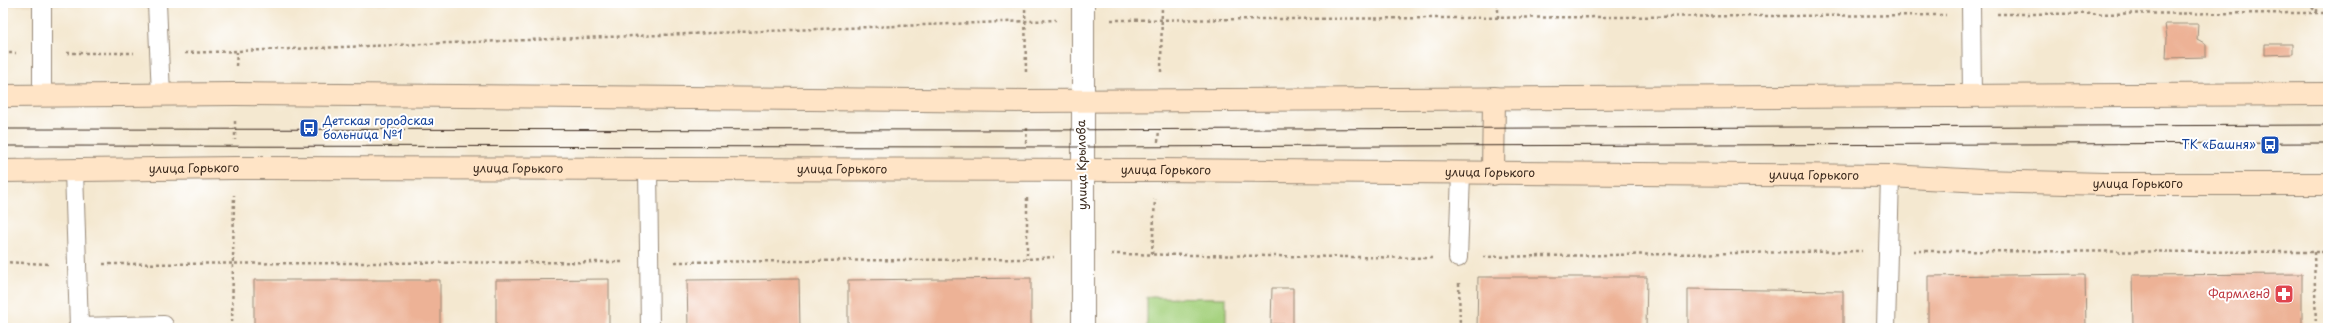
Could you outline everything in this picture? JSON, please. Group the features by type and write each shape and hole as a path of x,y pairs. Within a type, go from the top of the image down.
{"main road":[{"path":"3,96 161,95 1026,101 2328,94"},
{"path":"1493,174 1494,98"},
{"name":"улица Горького","path":"3,172 235,168 1082,170 1890,176 1982,181 2105,184 2328,184"}],"street":[{"name":"улица Крылова","path":"1083,11 1083,328"}],"lane":[{"path":"42,3 42,96"},
{"path":"158,3 161,53 161,95"},
{"path":"1971,9 1972,97"},
{"path":"648,169 650,328"},
{"path":"74,171 78,328 164,325"},
{"path":"1458,258 1461,174"},
{"path":"1886,328 1890,176"}],"path":[{"path":"1025,3 1027,260"},
{"path":"1498,3 1498,18"},
{"path":"2308,3 2317,14"},
{"path":"2317,3 2317,14"},
{"path":"3,53 237,52 1025,21 1083,11 1163,21 1498,18 1971,9 2328,13"},
{"path":"3,262 76,265 232,262 1027,260 1084,254 1458,258 1887,251 2328,252"},
{"path":"2314,252 2316,328"},
{"path":"1458,258 1460,328"}],"shaded area":[{"path":"3,3 644,3 3,6"}],"green space":[{"path":"1147,297 1226,298 1226,328 1147,328"}],"building":[{"path":"2165,24 2198,24 2197,39 2206,44 2206,57 2166,58 2167,38"},
{"path":"2265,44 2293,44 2293,54 2265,55"},
{"path":"2085,274 2086,328 1928,328 1928,276"},
{"path":"2302,274 2302,328 2133,328 2132,275"},
{"path":"1478,277 1647,277 1646,328 1477,328"},
{"path":"1031,278 1031,328 848,328 848,280"},
{"path":"609,279 609,328 496,328 496,280"},
{"path":"799,279 800,328 688,328 687,280"},
{"path":"254,280 440,280 440,328 254,328"},
{"path":"1272,288 1293,288 1293,324 1271,324"},
{"path":"1688,289 1843,291 1843,328 1688,328"}],"tram line":[{"path":"3,129 1027,130 2328,125"},
{"path":"3,146 1082,147 2328,143"}],"place":[{"name":"Детская городская больница №1","path":"309,128"},
{"name":"ТК «Башня»","path":"2270,145"},
{"name":"Фармленд","path":"2284,294"}]}
